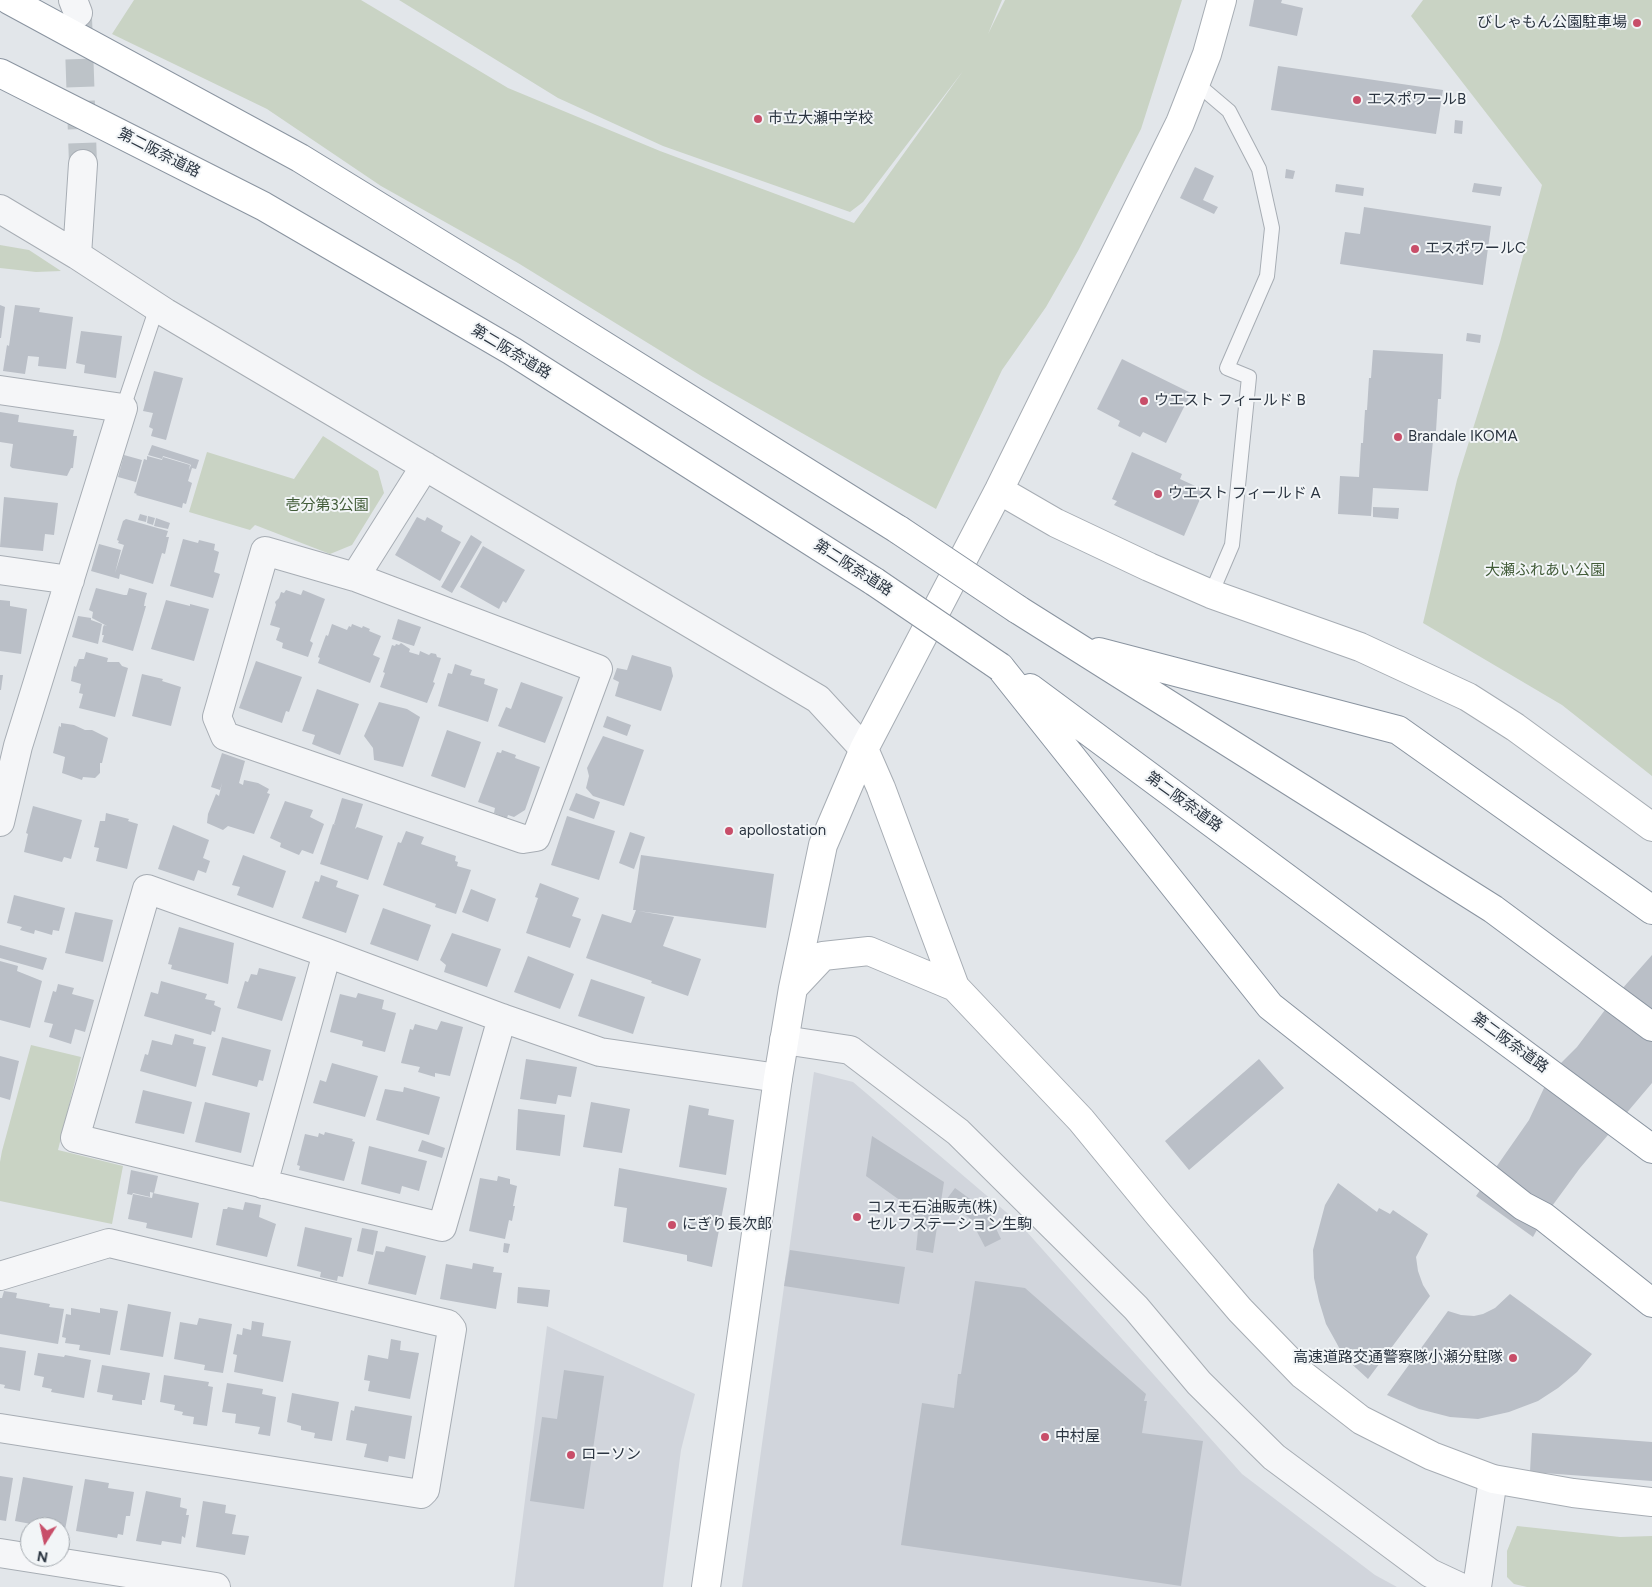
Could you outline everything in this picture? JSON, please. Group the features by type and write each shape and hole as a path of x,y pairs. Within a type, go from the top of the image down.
{"main road":[{"path":"9,0 300,158 899,530 1073,645 1493,909 1652,1027"},
{"path":"706,1587 792,988 823,845 864,748 999,490 1180,123 1207,54 1222,0"},
{"name":"第二阪奈道路","path":"0,73 272,211 512,351 876,582 1000,667 1652,1149"},
{"path":"999,490 1056,523 1149,567 1211,594 1360,647 1468,697 1514,727 1652,827"},
{"path":"1073,645 1398,730 1652,910"},
{"path":"1000,667 1270,1006 1523,1206 1544,1217 1652,1303"},
{"path":"864,748 882,788 955,988"},
{"path":"792,988 823,956 869,951 955,988 1081,1120 1240,1310 1303,1375 1361,1420 1432,1456 1493,1479 1573,1493 1652,1502"}],"street":[{"path":"77,255 83,164"},
{"path":"0,208 157,307 818,699 864,748"},
{"path":"0,227 41,233"},
{"path":"0,390 123,408 70,580 9,744 0,822"},
{"path":"355,577 424,466"},
{"path":"265,551 355,577 598,669 536,837 523,839 225,736 218,717 265,551"},
{"path":"0,570 70,580"},
{"path":"502,1018 442,1227 75,1138 147,889 600,1052 778,1078"},
{"path":"262,1184 327,953"},
{"path":"784,1040 850,1050 958,1132 1136,1308 1199,1383 1274,1457 1430,1573 1460,1587"},
{"path":"0,1276 110,1243 448,1324 452,1329 425,1490 421,1494 0,1428"},
{"path":"1477,1587 1493,1479"},
{"path":"0,1553 73,1576 216,1587"}],"lane":[{"path":"1196,83 1229,111 1259,169 1272,228 1267,276 1227,368 1249,376 1232,545 1211,594"},
{"path":"123,408 157,307"}],"shaded area":[{"path":"814,1072 853,1082 1019,1223 1242,1474 1375,1575 1397,1587 742,1587"},
{"path":"547,1326 695,1394 681,1450 663,1587 514,1587"}],"green space":[{"path":"134,0 361,0 508,88 660,151 854,223 963,71 863,202 850,212 663,146 558,98 399,0 1002,0 988,34 1005,0 1182,0 1141,129 1078,251 1046,307 1002,370 936,509 703,377 518,263 381,186 267,109 112,34"},
{"name":"大瀬ふれあい公園","path":"1423,0 1652,0 1652,776 1562,705 1423,623 1457,480 1500,342 1542,185 1411,16"},
{"path":"0,245 29,250 61,271 36,272 0,268"},
{"name":"壱分第3公園","path":"323,436 378,471 384,493 352,545 330,554 255,525 250,530 189,512 207,452 294,479"},
{"path":"31,1045 81,1057 58,1150 123,1166 112,1224 0,1201 0,1162 2,1151"},
{"path":"1517,1526 1620,1537 1652,1536 1652,1587 1527,1587 1514,1584 1507,1577 1507,1551"}],"building":[{"path":"1254,0 1282,0 1281,3 1303,8 1297,36 1249,26"},
{"name":"エスポワールB","path":"1278,66 1443,90 1436,134 1271,110"},
{"path":"1455,120 1463,121 1462,134 1454,133"},
{"path":"1195,167 1214,176 1203,200 1218,207 1214,214 1180,198"},
{"path":"1286,169 1295,171 1293,179 1285,178"},
{"path":"1474,183 1502,187 1500,196 1472,192"},
{"path":"1336,184 1364,188 1363,196 1335,192"},
{"name":"エスポワールC","path":"1364,207 1491,226 1483,285 1340,264 1345,232 1360,234"},
{"path":"0,305 5,307 1,338 0,338"},
{"path":"15,305 40,308 39,312 73,317 66,369 38,366 39,357 28,356 25,374 3,371"},
{"path":"81,331 122,336 116,378 84,373 85,365 76,363"},
{"path":"1467,333 1481,335 1480,343 1466,341"},
{"name":"Brandale IKOMA","path":"1373,350 1443,354 1441,399 1438,399 1428,491 1373,488 1371,516 1338,514 1340,476 1359,477 1361,443 1363,443 1365,410 1367,410"},
{"name":"ウエスト フィールド B","path":"1122,359 1191,393 1166,443 1143,432 1140,437 1118,426 1120,421 1097,409"},
{"path":"154,371 183,378 166,440 151,436 153,429 149,427 153,413 143,411"},
{"path":"0,412 19,415 18,422 74,430 73,436 77,436 73,468 71,468 67,476 12,468 10,466 13,444 0,442"},
{"path":"152,445 199,460 196,469 192,468 188,481 192,483 186,504 183,503 182,508 134,493 144,459 147,460 147,456 162,460 163,457 190,465 189,470 191,465 163,456 162,459 148,455"},
{"name":"ウエスト フィールド A","path":"1132,452 1182,474 1180,479 1204,490 1184,536 1114,505 1117,501 1112,499"},
{"path":"124,455 142,460 136,482 118,477"},
{"path":"4,497 58,503 54,535 45,534 43,551 0,547"},
{"path":"1373,507 1399,508 1398,519 1373,517"},
{"path":"140,514 147,516 146,522 138,520"},
{"path":"148,516 155,518 153,525 147,523"},
{"path":"417,517 425,521 427,517 443,526 441,531 461,542 440,581 395,555"},
{"path":"156,518 170,523 168,529 154,526"},
{"path":"126,519 168,531 166,537 169,537 165,554 162,553 153,584 120,574 119,579 91,571 99,544 121,550 115,573 124,545 118,543 119,541 117,540 123,521"},
{"path":"471,535 482,542 452,593 441,587"},
{"path":"183,539 198,543 199,540 215,544 214,550 219,552 214,572 220,574 213,598 170,586"},
{"path":"483,546 525,570 506,603 503,601 499,609 460,587"},
{"path":"96,588 124,595 127,595 129,588 147,593 144,606 146,606 133,651 102,642 104,635 102,635 103,627 104,625 107,626 92,618 93,612 89,610"},
{"path":"286,590 301,595 303,590 325,599 310,641 313,643 308,657 282,648 283,643 276,640 280,628 270,625 276,605 275,602 281,592 284,593"},
{"path":"0,600 10,601 10,606 27,609 21,654 0,651"},
{"path":"166,600 209,609 194,661 151,649"},
{"path":"78,616 91,618 91,620 102,624 98,644 72,637"},
{"path":"398,619 421,627 414,646 392,639"},
{"path":"332,624 347,630 352,624 362,628 363,626 381,636 373,655 380,658 370,683 318,663 320,658 318,657"},
{"path":"401,643 410,649 409,652 419,655 420,651 429,655 431,653 441,658 433,682 435,683 427,703 380,687 392,645 395,646"},
{"path":"86,652 108,658 107,662 119,662 122,666 128,668 115,717 79,708 83,694 79,693 81,684 71,681 74,666 76,667 79,659 84,659"},
{"path":"632,655 671,667 673,676 661,711 615,696 619,682 613,679 617,668 627,670"},
{"path":"256,661 302,677 289,712 286,711 282,723 239,708"},
{"path":"455,664 472,670 470,675 485,679 484,684 498,689 488,722 438,706 448,673 452,674"},
{"path":"142,674 163,679 162,681 181,687 171,726 132,716"},
{"path":"0,675 3,675 1,690 0,690"},
{"path":"521,682 563,697 545,743 498,726 506,707 511,709"},
{"path":"317,689 359,704 340,755 312,744 315,735 302,731"},
{"path":"379,702 407,709 420,717 403,767 374,760 373,748 364,736"},
{"path":"607,716 631,725 627,736 603,727"},
{"path":"61,723 74,725 85,730 92,730 108,738 102,763 100,763 100,773 95,778 83,777 82,780 62,773 65,757 53,753"},
{"path":"447,730 481,742 465,788 431,776"},
{"path":"603,736 644,750 624,806 593,796 586,788 589,776 587,768"},
{"path":"502,750 516,755 515,758 540,767 525,810 514,817 508,815 507,818 494,813 495,808 478,802 497,752 501,753"},
{"path":"222,753 245,761 239,783 243,785 244,780 258,783 269,789 267,793 270,794 254,834 228,826 223,830 207,823 208,814 216,794 219,796 222,783 220,790 211,787"},
{"path":"576,793 600,802 594,819 569,810"},
{"path":"342,798 363,804 355,829 357,827 383,836 368,880 320,864 333,824 336,825 334,824"},
{"path":"285,801 313,810 310,817 324,824 313,854 302,850 299,855 280,847 281,843 270,838"},
{"path":"33,806 82,820 71,859 64,857 62,862 24,852 28,834 26,833"},
{"path":"106,813 129,819 128,821 138,824 127,869 96,861 99,848 94,847 100,821 105,821"},
{"path":"567,816 615,831 599,880 551,865"},
{"path":"173,825 209,840 203,858 210,861 206,873 198,870 194,881 158,869"},
{"path":"406,831 424,837 421,844 456,856 457,866 471,870 456,914 435,907 436,904 383,885 398,842 401,843"},
{"path":"630,832 645,837 634,869 619,863"},
{"path":"243,855 286,871 273,908 237,895 240,887 232,885"},
{"path":"641,855 774,874 766,928 638,911 674,917 663,946 701,959 688,996 586,958 602,914 631,923 636,910 633,910"},
{"path":"321,875 338,881 336,887 359,895 346,933 302,918 315,881 319,882"},
{"path":"540,883 579,898 572,916 581,919 570,948 526,933 538,898 535,897"},
{"path":"471,889 496,899 488,922 462,912"},
{"path":"14,895 65,908 59,931 53,930 52,935 35,930 34,934 20,930 22,927 7,923"},
{"path":"383,908 431,925 418,961 370,944"},
{"path":"75,912 113,920 103,962 65,953"},
{"path":"179,927 234,943 228,984 171,969 172,965 168,964"},
{"path":"452,933 501,949 487,987 444,972 446,965 440,960"},
{"path":"0,945 47,958 43,970 0,958"},
{"path":"1652,955 1652,1083 1580,1168 1544,1217 1533,1237 1476,1196 1529,1120 1551,1073 1577,1047 1614,998"},
{"path":"528,956 574,974 560,1009 514,992"},
{"path":"0,961 18,966 17,971 42,981 30,1028 0,1020"},
{"path":"259,968 296,977 282,1021 237,1008 245,981 248,982 251,974 257,975"},
{"path":"591,979 645,997 633,1034 578,1016"},
{"path":"161,981 207,994 205,999 215,1001 214,1005 221,1008 215,1032 212,1031 211,1035 144,1016 151,992 158,994"},
{"path":"58,984 74,988 72,994 94,1000 85,1032 75,1029 71,1044 49,1037 53,1024 44,1022 53,991 56,992"},
{"path":"358,993 384,1000 382,1009 396,1013 385,1052 362,1046 363,1041 330,1032 340,994 356,998"},
{"path":"441,1021 463,1027 450,1076 435,1073 435,1077 418,1072 420,1067 401,1063 410,1029 413,1030 415,1024 437,1030"},
{"path":"175,1034 194,1039 193,1044 206,1047 196,1087 140,1071 145,1054 148,1055 152,1040 172,1045"},
{"path":"222,1037 271,1050 263,1081 259,1080 257,1087 212,1075"},
{"path":"0,1056 19,1061 10,1100 0,1097"},
{"path":"526,1059 577,1067 571,1097 558,1095 556,1104 520,1099"},
{"path":"1259,1059 1284,1088 1189,1170 1165,1141"},
{"path":"332,1063 378,1076 365,1117 313,1103 320,1080 326,1082"},
{"path":"404,1087 440,1097 429,1135 376,1120 385,1089 403,1092"},
{"path":"143,1090 192,1102 184,1134 135,1123"},
{"path":"205,1102 250,1113 241,1153 195,1142"},
{"path":"591,1102 630,1109 622,1153 583,1147"},
{"path":"689,1105 709,1109 708,1115 734,1120 726,1175 679,1167"},
{"path":"518,1109 565,1115 560,1156 516,1150"},
{"path":"325,1132 353,1139 352,1141 355,1142 344,1181 299,1170 300,1166 297,1165 305,1134 318,1137 319,1133 324,1135"},
{"path":"872,1136 944,1182 933,1253 916,1250 919,1220 906,1210 908,1206 866,1176"},
{"path":"422,1140 445,1148 442,1158 418,1151"},
{"path":"369,1146 427,1161 419,1191 402,1186 400,1194 361,1184"},
{"name":"にぎり長次郎","path":"619,1168 727,1188 712,1267 687,1261 687,1255 623,1242 627,1208 614,1206"},
{"path":"131,1170 158,1176 154,1193 150,1192 150,1197 133,1193 132,1195 127,1194"},
{"path":"498,1176 510,1179 510,1184 517,1186 512,1221 509,1220 505,1239 469,1231 480,1178 497,1181"},
{"path":"1338,1183 1377,1212 1379,1208 1390,1214 1393,1210 1428,1234 1416,1257 1423,1285 1430,1296 1368,1379 1344,1357 1326,1324 1314,1278 1313,1250 1325,1205"},
{"path":"955,1188 992,1215 991,1218 1001,1239 985,1247 974,1226 977,1224 946,1200"},
{"path":"153,1193 199,1203 192,1238 146,1228 147,1223 128,1219 133,1194 152,1198"},
{"path":"245,1202 261,1205 259,1217 276,1224 267,1257 216,1245 223,1209 228,1207 243,1210"},
{"path":"305,1227 352,1238 343,1277 338,1276 337,1281 320,1277 321,1272 297,1266"},
{"path":"362,1228 378,1231 373,1255 357,1251"},
{"path":"504,1243 510,1244 508,1253 503,1252"},
{"path":"386,1246 426,1256 416,1295 368,1284 376,1251 384,1252"},
{"path":"790,1250 905,1267 899,1304 784,1286"},
{"path":"473,1263 494,1267 493,1272 502,1273 496,1309 440,1299 446,1264 472,1269"},
{"name":"中村屋","path":"975,1281 1025,1288 1146,1394 1144,1401 1147,1401 1142,1433 1203,1441 1181,1586 901,1545 922,1403 954,1408 958,1374 961,1374"},
{"path":"518,1287 550,1290 548,1307 517,1303"},
{"path":"4,1291 17,1293 16,1298 50,1304 49,1307 64,1309 58,1344 0,1334 0,1298 2,1298"},
{"path":"1510,1294 1592,1354 1577,1372 1558,1388 1538,1401 1509,1412 1478,1419 1450,1417 1419,1409 1387,1395 1448,1311 1461,1315 1474,1316 1483,1314 1495,1308"},
{"path":"128,1304 171,1312 163,1357 120,1350"},
{"path":"71,1308 100,1313 100,1308 118,1311 110,1355 79,1350 80,1345 65,1343 66,1338 62,1337 66,1314 71,1315"},
{"path":"199,1318 232,1324 223,1373 204,1370 205,1365 174,1359 180,1322 197,1325"},
{"path":"252,1321 264,1323 262,1336 291,1341 283,1382 234,1372 237,1355 233,1354 237,1334 242,1335 243,1328 251,1330"},
{"path":"391,1339 401,1341 400,1350 419,1353 410,1399 368,1391 370,1381 364,1380 368,1355 388,1359"},
{"path":"0,1347 26,1351 20,1391 4,1388 5,1385 0,1384"},
{"path":"38,1353 64,1357 65,1355 91,1360 84,1398 51,1392 52,1389 42,1387 44,1377 34,1375"},
{"path":"102,1365 150,1373 145,1400 142,1400 142,1405 112,1400 113,1395 97,1392"},
{"path":"564,1370 604,1376 584,1509 530,1501 542,1417 557,1419"},
{"path":"164,1375 209,1382 208,1386 213,1387 207,1426 193,1424 194,1417 182,1415 183,1412 174,1410 175,1405 160,1402"},
{"path":"227,1383 263,1389 262,1394 276,1397 270,1436 258,1434 260,1427 235,1423 236,1414 222,1412"},
{"path":"292,1393 339,1402 332,1441 314,1438 315,1433 301,1430 301,1426 287,1422"},
{"path":"355,1406 412,1416 405,1459 389,1456 388,1462 364,1457 367,1444 346,1440 351,1410 354,1411"},
{"path":"1532,1433 1652,1442 1652,1481 1530,1472"},
{"path":"0,1476 13,1478 6,1521 0,1520"},
{"path":"23,1477 73,1486 67,1517 20,1517 20,1522 15,1521"},
{"path":"85,1479 109,1483 108,1488 134,1492 130,1516 126,1516 123,1535 118,1534 117,1538 76,1531"},
{"path":"146,1491 181,1498 180,1507 187,1509 186,1515 189,1515 185,1538 182,1536 181,1544 162,1541 161,1545 136,1541"},
{"path":"203,1501 226,1505 225,1513 236,1515 232,1534 249,1536 245,1555 196,1547"}],"tunnel":[{"path":"78,17 83,164"}],"place":[{"name":"びしゃもん公園駐車場","path":"1637,23"},
{"name":"エスポワールB","path":"1357,100"},
{"name":"市立大瀬中学校","path":"758,119"},
{"name":"エスポワールC","path":"1415,249"},
{"name":"ウエスト フィールド B","path":"1144,401"},
{"name":"Brandale IKOMA","path":"1398,437"},
{"name":"ウエスト フィールド A","path":"1158,494"},
{"name":"apollostation","path":"729,831"},
{"name":"コスモ石油販売(株) セルフステーション生駒","path":"857,1217"},
{"name":"にぎり長次郎","path":"672,1225"},
{"name":"高速道路交通警察隊小瀬分駐隊","path":"1513,1358"},
{"name":"中村屋","path":"1045,1437"},
{"name":"ローソン","path":"571,1455"}]}
